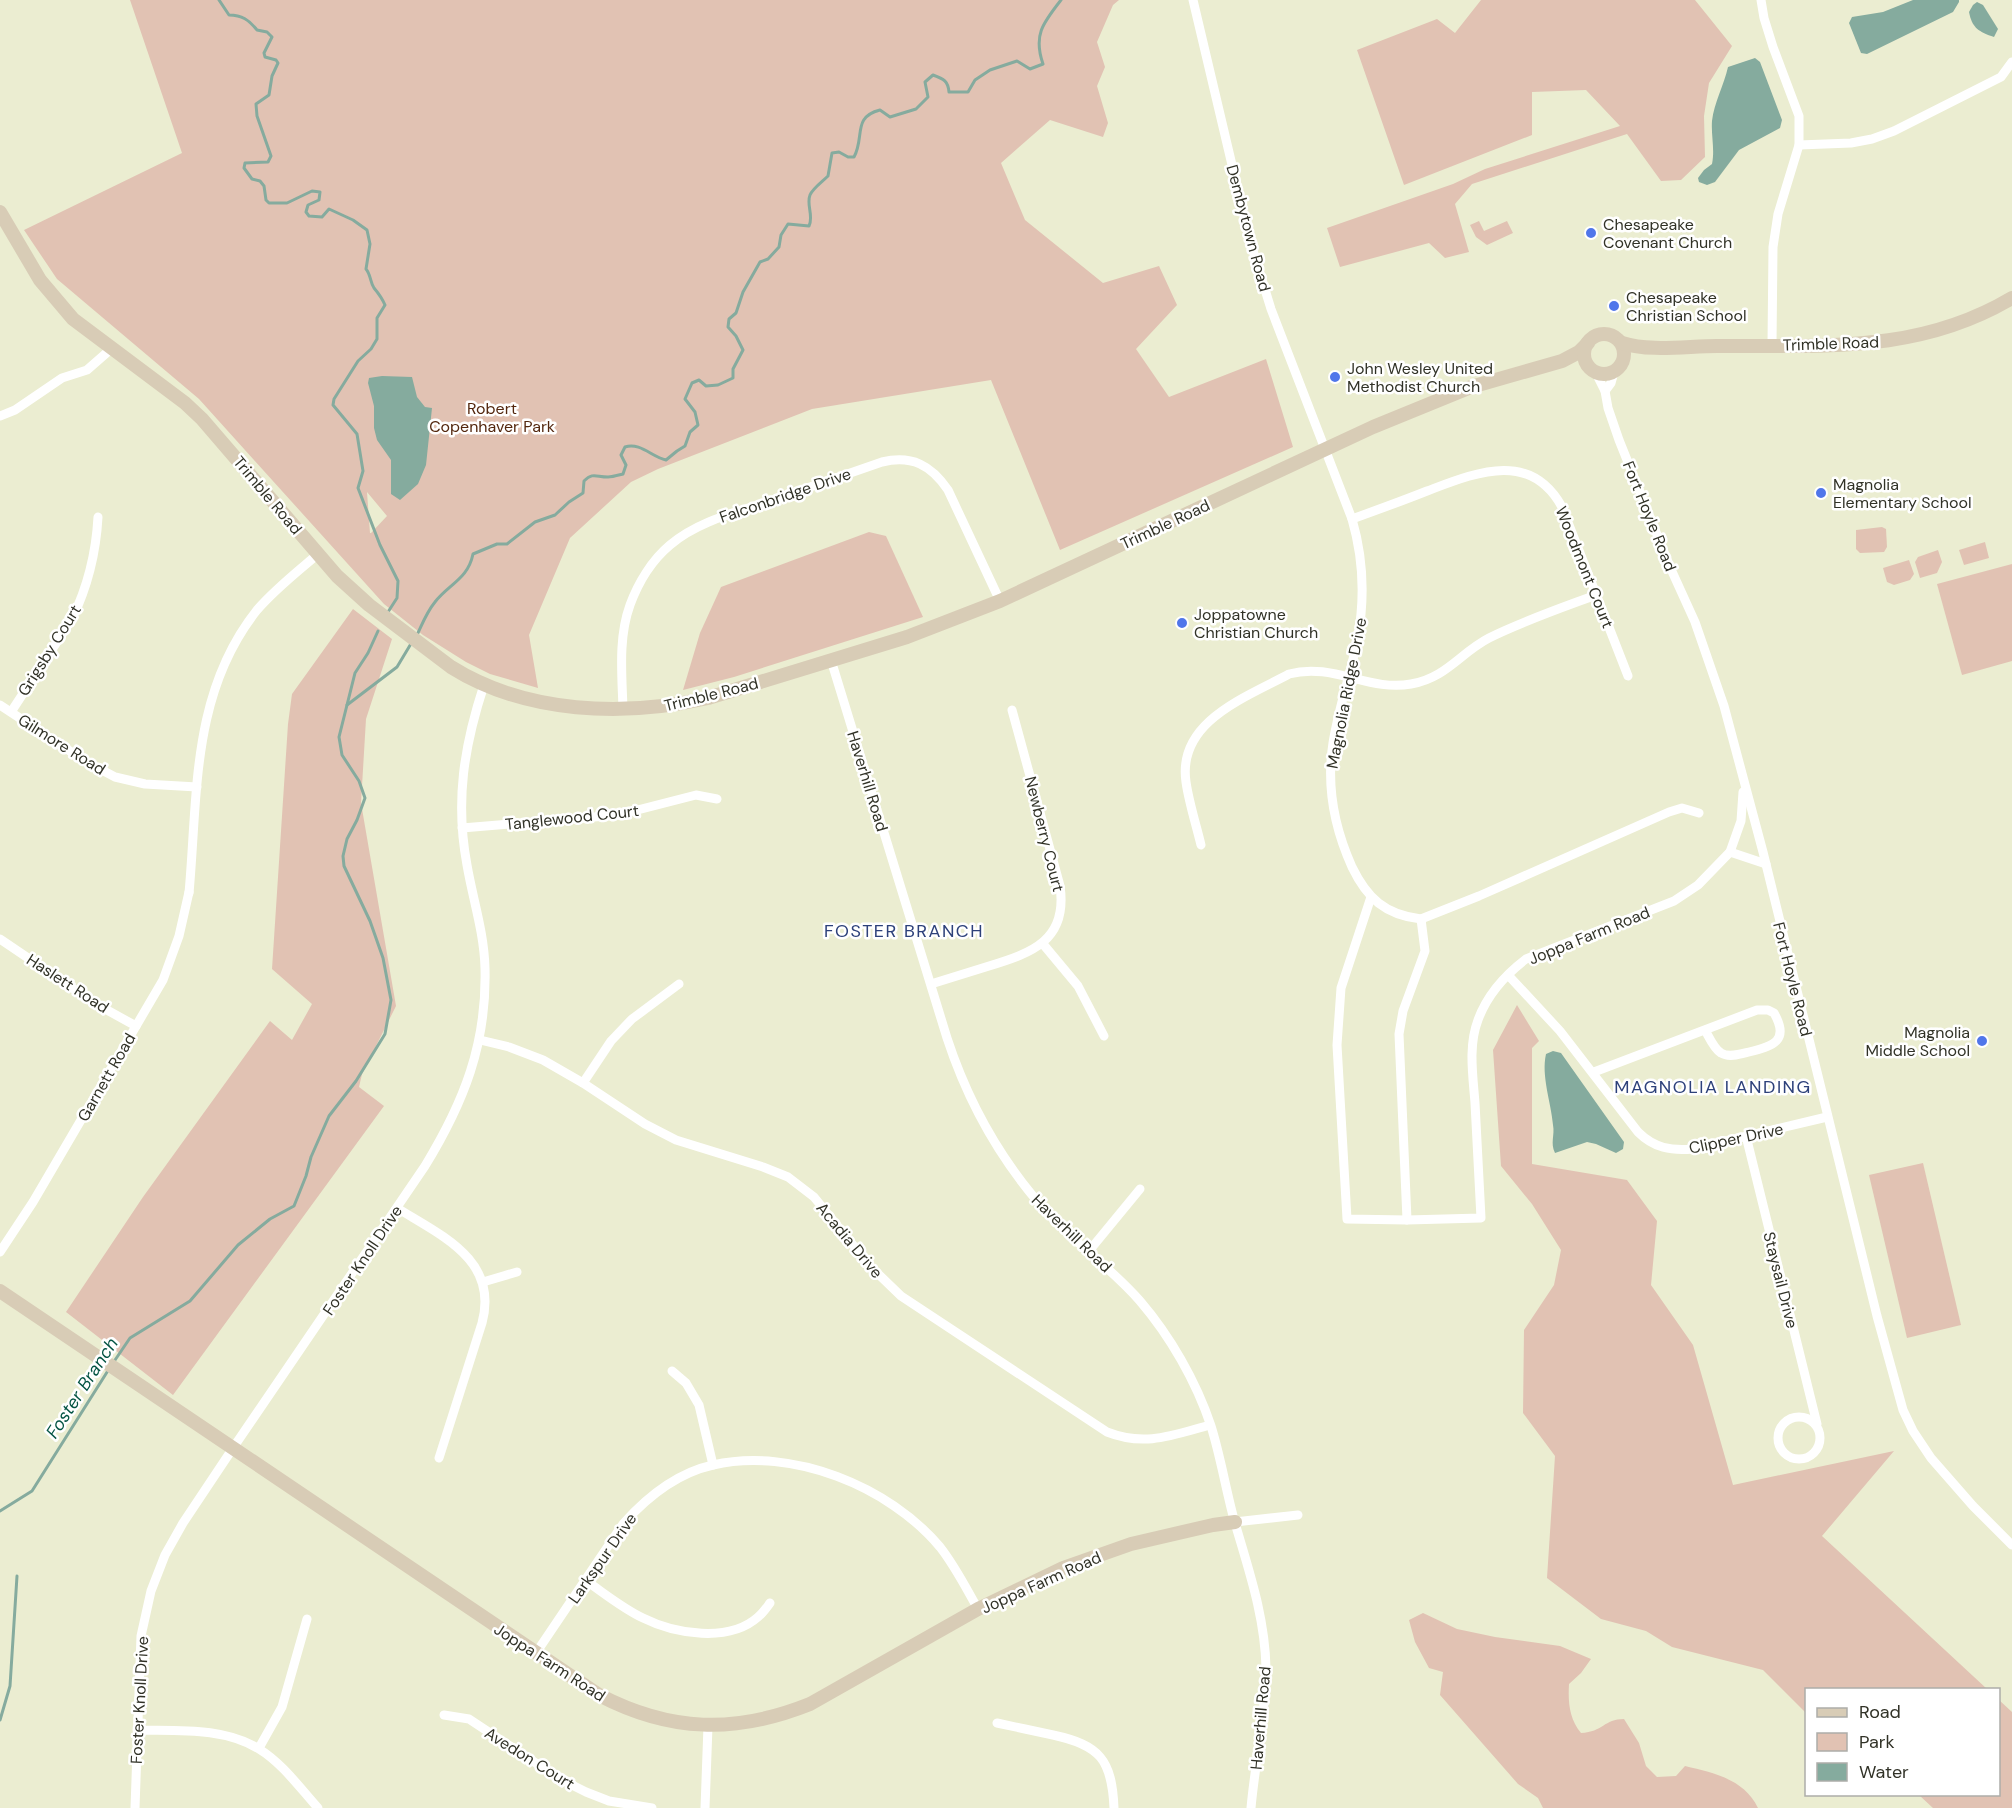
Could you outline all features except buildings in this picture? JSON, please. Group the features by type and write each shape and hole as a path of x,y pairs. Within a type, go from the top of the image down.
{"street":[{"name":"Dembytown Road","path":"1192,0 1248,236 1271,309 1324,450"},
{"path":"1761,0 1770,37 1799,116 1799,145 1778,214 1773,247 1772,345"},
{"path":"1799,145 1851,143 1894,131 2001,77 2012,62"},
{"name":"Trimble Road","path":"0,212 40,280 73,319 177,397 202,419 318,554 369,605 451,667 484,685 556,704 623,709 664,707 691,702 907,637 1000,601 1373,427 1454,394 1562,361 1579,352 1588,343"},
{"name":"Trimble Road","path":"1622,343 1642,348 1873,344 1907,339 1951,327 2012,298"},
{"path":"1605,391 1611,383 1618,367 1624,350 1617,338 1605,334 1592,338 1584,356 1592,369 1608,374 1618,367 1642,348"},
{"path":"0,416 15,410 62,378 87,370 111,349"},
{"name":"Trimble Road","path":"1562,361 1592,369"},
{"name":"Fort Hoyle Road","path":"1592,369 1605,391 1619,440 1699,632 1724,706 1766,864 1876,1316 1903,1410 1913,1431 1931,1458 1973,1506 2012,1545"},
{"name":"Magnolia Ridge Drive","path":"1324,450 1352,519 1360,557 1362,601 1359,631 1333,743 1330,781 1337,830 1359,882 1371,897 1395,914 1420,919"},
{"name":"Falconbridge Drive","path":"623,709 622,651 630,605 639,585 655,560 671,544 708,522 882,462 910,460 938,476 948,490 1000,601"},
{"name":"Woodmont Court","path":"1352,519 1478,472 1503,469 1522,473 1538,480 1557,498 1628,675"},
{"name":"Grigsby Court","path":"11,712 79,606 91,570 98,517"},
{"name":"Garnett Road","path":"0,1252 33,1202 169,967 189,893 201,740 206,714 219,676 246,625 265,601 318,554"},
{"path":"1201,844 1186,782 1186,764 1195,737 1211,718 1223,710 1289,675 1310,670 1321,670 1391,686 1404,686 1426,681 1448,669 1489,638 1596,595"},
{"name":"Haverhill Road","path":"831,660 956,1066 978,1114 1029,1192 1059,1224 1131,1291 1165,1334 1185,1369 1210,1425 1261,1613 1265,1651 1265,1696 1251,1808"},
{"name":"Foster Knoll Drive","path":"135,1808 141,1636 154,1584 173,1540 425,1166 453,1117 467,1086 480,1040 485,987 480,921 467,867 462,828 462,784 465,755 484,685"},
{"name":"Gilmore Road","path":"0,705 85,761 115,777 145,784 197,787"},
{"name":"Newberry Court","path":"1012,710 1062,897 1060,916 1043,944"},
{"name":"Joppa Farm Road","path":"1407,1220 1481,1218 1473,1041 1477,1022 1493,991 1526,959 1674,901 1698,885 1730,852 1741,821 1744,783"},
{"name":"Tanglewood Court","path":"462,828 618,815 696,795 717,799"},
{"path":"1371,897 1341,988 1337,1046 1347,1219 1407,1220 1399,1034 1403,1011 1425,951 1420,919 1479,896 1669,812 1682,808 1699,813"},
{"path":"1730,852 1766,864"},
{"name":"Haslett Road","path":"1,941 96,1004 136,1026"},
{"path":"931,984 1014,959 1036,950 1043,944 1077,986 1104,1036"},
{"name":"Clipper Drive","path":"1508,975 1594,1072 1638,1132 1653,1144 1663,1148 1684,1150 1827,1117"},
{"path":"583,1083 611,1041 632,1019 679,984"},
{"path":"1594,1072 1757,1010 1768,1010 1774,1013 1778,1019 1780,1035 1777,1042 1770,1047 1729,1055 1721,1053 1705,1030"},
{"name":"Acadia Drive","path":"480,1040 543,1059 645,1124 676,1140 763,1167 796,1183 814,1197 871,1267 901,1296 1107,1432 1119,1437 1158,1439 1210,1425"},
{"name":"Staysail Drive","path":"1746,1136 1817,1424 1820,1438 1820,1444 1812,1455 1805,1458 1792,1458 1781,1449 1778,1435 1780,1428 1790,1419 1804,1417 1817,1424"},
{"path":"1089,1251 1140,1189"},
{"path":"397,1208 462,1251 483,1282 486,1295 484,1316 439,1458"},
{"path":"483,1282 517,1272"},
{"name":"Joppa Farm Road","path":"0,1291 598,1695 615,1704 683,1724 708,1726 755,1721 791,1712 810,1704 978,1609 1088,1558 1131,1544 1235,1522 1298,1515"},
{"path":"672,1371 686,1383 699,1405 713,1465"},
{"name":"Larkspur Drive","path":"536,1653 623,1524 645,1501 678,1478 713,1465 759,1461 795,1465 833,1474 872,1493 901,1511 939,1546 950,1560 978,1609"},
{"path":"585,1580 641,1617 667,1627 692,1632 713,1632 744,1626 759,1617 770,1603"},
{"path":"259,1748 282,1707 307,1619"},
{"name":"Avedon Court","path":"444,1715 469,1719 560,1779 586,1792 609,1801 652,1808"},
{"path":"997,1724 1072,1739 1093,1750 1103,1761 1111,1777 1114,1808"},
{"path":"705,1808 708,1726"},
{"path":"137,1730 213,1733 259,1748 278,1764 318,1808"}],"green space":[{"name":"Robert Copenhaver Park","path":"130,0 1119,0 1113,5 1097,42 1105,67 1097,86 1108,123 1103,137 1050,120 1001,163 1025,220 1103,283 1159,266 1177,305 1136,349 1169,397 1266,359 1293,447 1060,550 991,380 812,409 658,469 631,482 570,538 529,635 538,688 490,674 466,662 423,635 384,604 199,399 57,279 24,230 182,153","holes":["367,492 387,516 370,533"]},
{"path":"1481,0 1695,0 1732,46 1709,83 1704,116 1705,157 1681,180 1661,181 1627,134 1472,184 1455,204 1469,252 1445,258 1429,243 1340,267 1327,228 1453,184 1485,169 1620,126 1586,90 1532,92 1532,135 1404,185 1357,50 1437,19 1455,33"},
{"path":"1479,221 1484,231 1507,221 1513,233 1487,245 1476,237 1470,225"},
{"path":"1882,527 1886,529 1887,547 1884,552 1860,553 1856,549 1856,530"},
{"path":"869,532 886,536 923,617 734,677 683,690 700,633 721,587"},
{"path":"1985,542 1989,558 1964,565 1959,550"},
{"path":"1938,550 1942,562 1937,573 1920,578 1915,562 1918,557"},
{"path":"1909,560 1914,574 1910,580 1894,585 1887,582 1883,568"},
{"path":"2012,564 2012,661 1962,675 1937,584"},
{"path":"353,609 392,639 366,719 361,803 396,1006 362,1074 359,1087 384,1106 173,1395 66,1312 143,1197 270,1021 292,1040 312,1004 272,969 288,724 292,694"},
{"path":"1517,1005 1539,1041 1532,1048 1532,1164 1627,1180 1657,1221 1651,1285 1693,1345 1733,1485 1894,1451 1822,1536 1986,1688 1805,1688 1805,1712 1763,1670 1672,1647 1646,1631 1601,1619 1547,1578 1555,1456 1523,1413 1524,1330 1554,1285 1561,1250 1532,1204 1501,1166 1493,1050"},
{"path":"1923,1163 1961,1325 1907,1338 1869,1175"},
{"path":"1423,1613 1457,1629 1560,1646 1591,1659 1569,1684 1570,1710 1581,1733 1594,1730 1612,1721 1624,1719 1639,1743 1646,1766 1657,1777 1676,1776 1685,1766 1707,1771 1745,1790 1758,1808 1543,1808 1538,1798 1518,1784 1440,1695 1443,1672 1429,1668 1415,1642 1409,1620"},
{"path":"2000,1701 2012,1712 2012,1808 1933,1808 1920,1796 2000,1796"}],"water":[{"path":"1913,0 1959,0 1959,2 1953,12 1867,54 1861,53 1849,23 1852,17 1883,12"},
{"path":"1977,2 1983,5 1998,29 1994,37 1980,31 1972,22 1969,12"},
{"path":"1755,58 1760,62 1782,120 1780,128 1739,150 1715,182 1707,185 1699,182 1698,178 1712,164 1713,114 1728,67"},
{"path":"412,377 417,397 425,407 432,408 426,465 418,484 400,500 391,494 391,460 377,440 374,428 374,406 368,383 369,378"},
{"path":"1553,1051 1561,1053 1624,1142 1623,1149 1616,1153 1587,1142 1555,1153 1545,1071 1546,1054"}],"waterway":[{"name":"Foster Branch","path":"219,0 229,15 245,19 257,30 267,32 272,37 264,53 265,57 276,60 278,63 272,76 269,95 256,104 257,116 271,156 268,162 245,163 244,168 252,179 260,181 264,186 266,200 269,203 287,203 312,191 320,192 319,200 308,205 306,212 309,216 322,217 329,209 353,220 367,230 370,244 366,269 385,305 377,318 377,339 371,349 358,361 334,399 333,405 357,434 363,471 358,488 380,545 398,581 397,598 388,612"},
{"path":"416,637 432,606 467,570 473,554 497,544 507,544 535,522 555,515 583,493 584,481 590,477 610,477 623,474 626,465 621,455 625,447 636,446 666,460 685,446 690,432 698,425 695,412 685,399 692,383 699,380 706,386 718,385 733,378 733,369 743,350 728,327 729,319 736,313 743,292 760,262 768,259 779,247 781,235 788,224 809,226 810,195 815,187 828,176 832,153 839,152 848,157 854,157 862,123 866,117 880,110 890,117 916,109 928,97 925,82 933,75 945,81 949,92 968,92 975,80 990,70 1017,61 1030,69 1043,64 1040,54 1040,37 1045,23 1061,0"},
{"name":"Foster Branch","path":"113,1363 130,1338 190,1301 238,1245 270,1219 294,1206 311,1157 329,1116 356,1081 385,1034 391,1000 383,958 370,921 344,866 343,856 347,839 365,798 359,781 342,755 339,737 355,673 378,631"},
{"path":"347,705 397,667 412,642"},
{"name":"Foster Branch","path":"0,1511 32,1491 109,1369"},
{"path":"0,1720 10,1686 17,1576"}],"place":[{"name":"Chesapeake Covenant Church","path":"1591,233"},
{"name":"Chesapeake Christian School","path":"1614,306"},
{"name":"John Wesley United Methodist Church","path":"1335,377"},
{"name":"Magnolia Elementary School","path":"1821,493"},
{"name":"Joppatowne Christian Church","path":"1182,623"},
{"name":"Magnolia Middle School","path":"1982,1041"}],"district":[{"name":"FOSTER BRANCH","path":"904,931"},
{"name":"MAGNOLIA LANDING","path":"1713,1087"}]}
